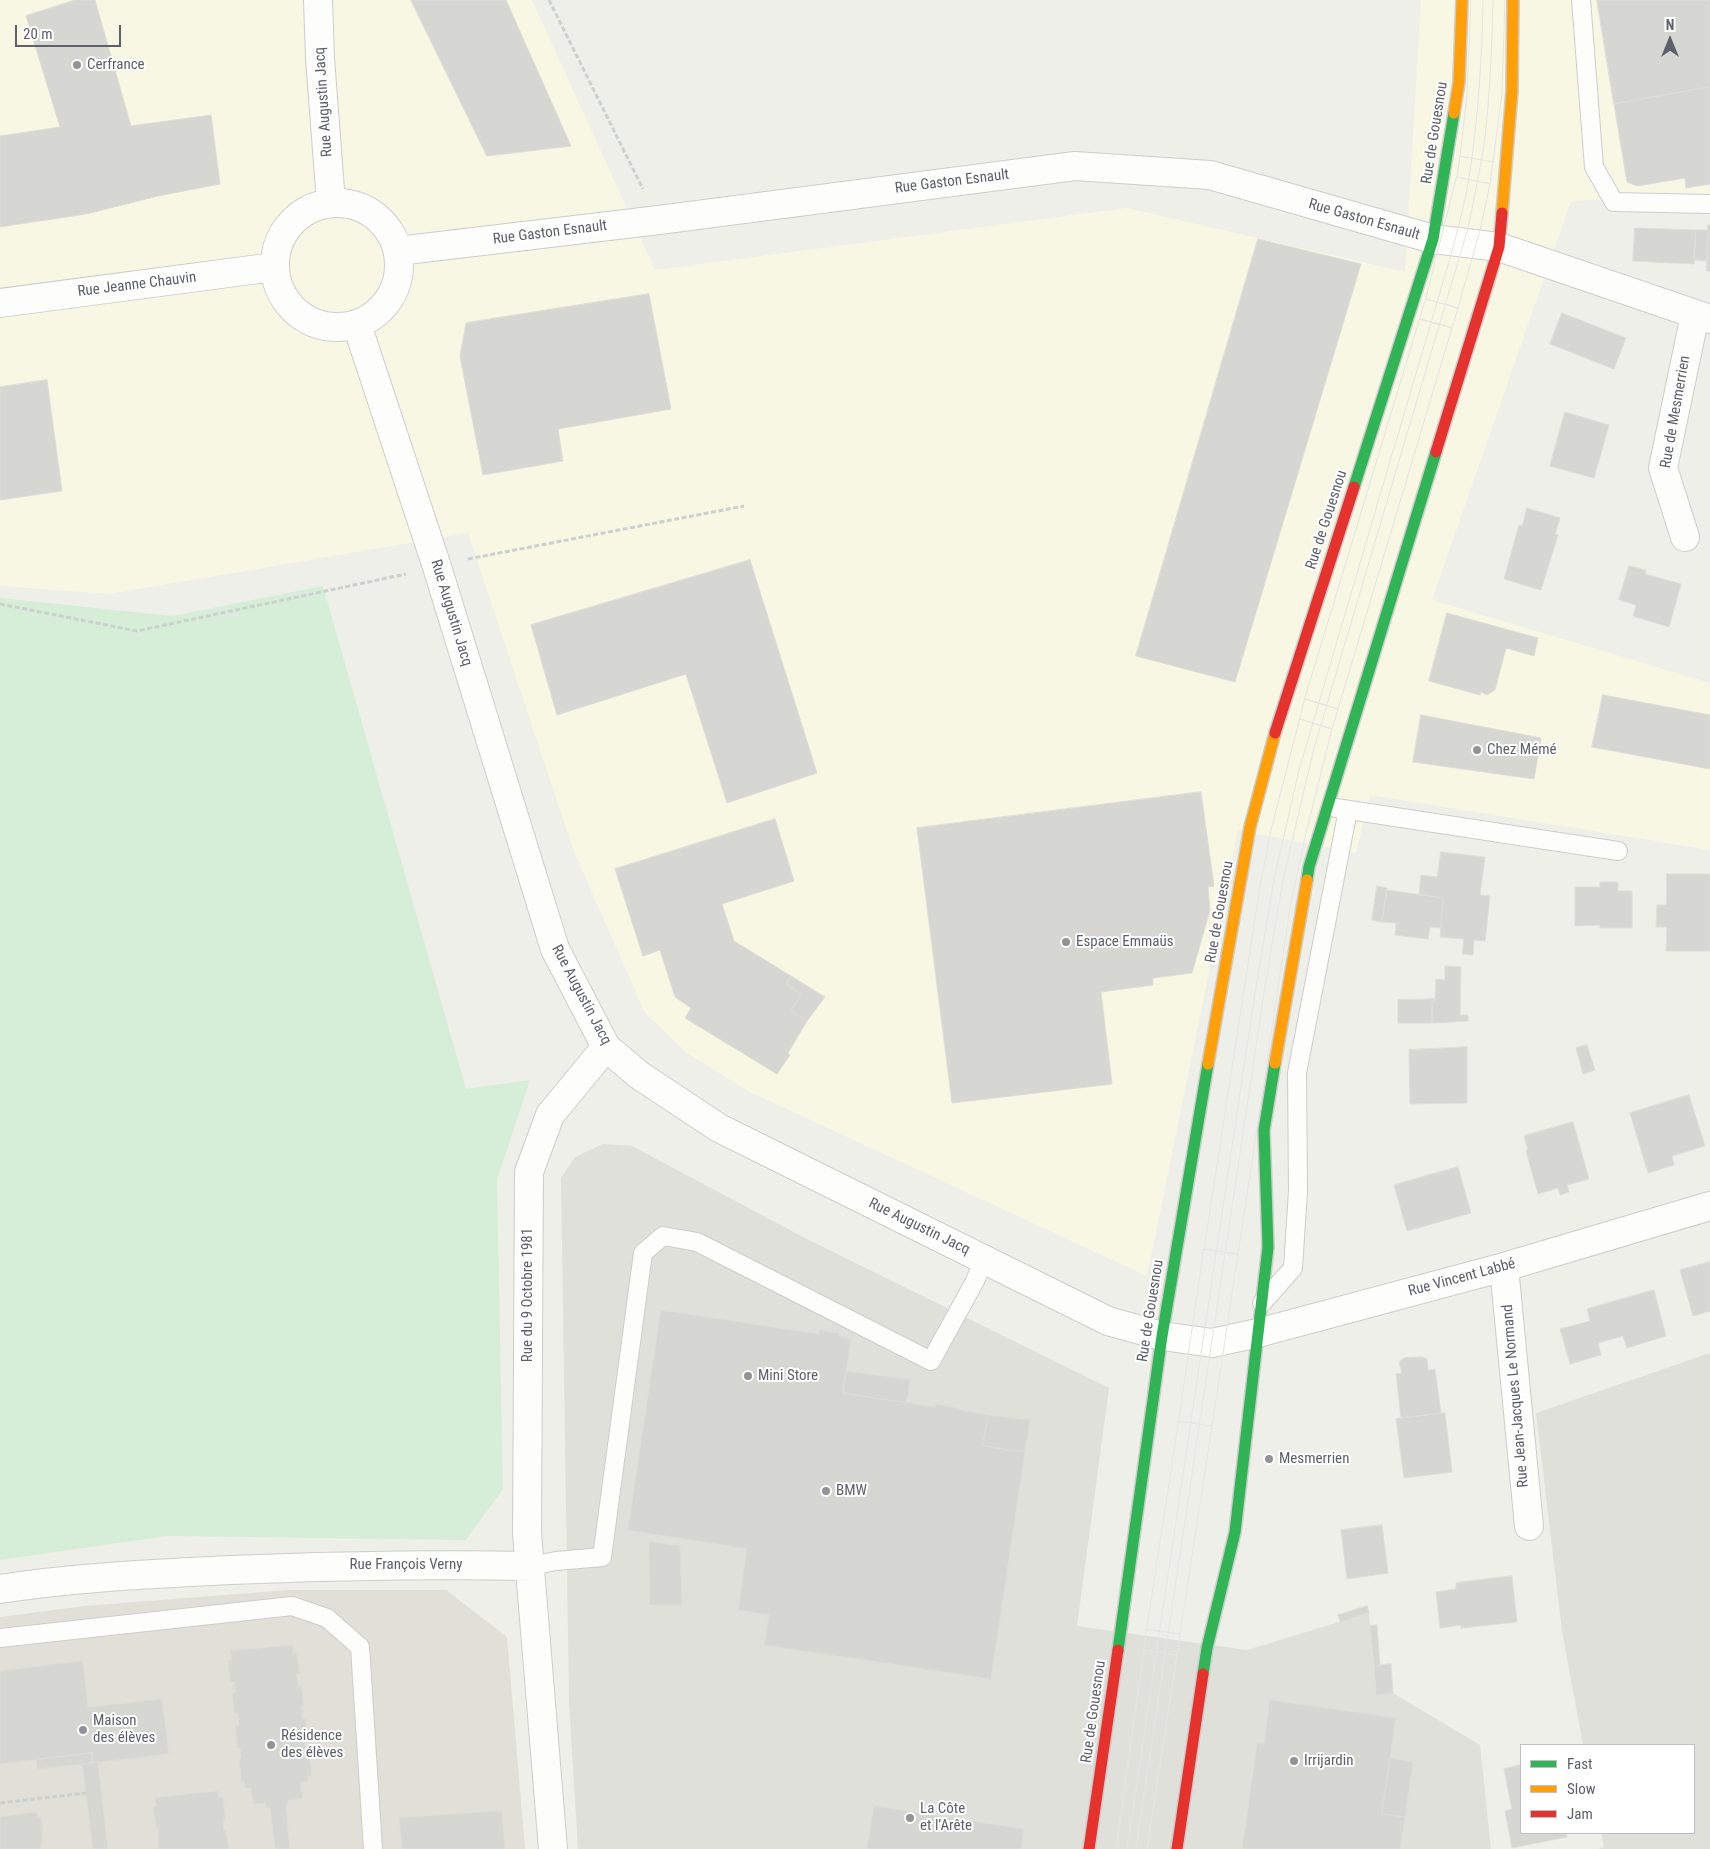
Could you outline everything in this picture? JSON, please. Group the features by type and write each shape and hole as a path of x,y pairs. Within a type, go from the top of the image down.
{"main road":[{"name":"Rue de Gouesnou","path":"1088,1849 1104,1753 1162,1336 1250,827 1274,738 1433,239 1459,82 1462,0"},
{"path":"1177,1849 1207,1648 1235,1532 1268,1247 1264,1130 1309,868 1499,247 1512,91 1514,0"}],"street":[{"name":"Rue Augustin Jacq","path":"318,0 330,203"},
{"name":"Rue Gaston Esnault","path":"398,251 659,220 1075,166 1210,175 1433,239 1499,247"},
{"path":"330,203 353,205 373,214 389,230 398,251 399,274 392,296 377,313 357,325 328,328 301,317 282,295 274,267 278,244 290,224 308,210 330,203"},
{"name":"Rue de Mesmerrien","path":"1499,247 1703,317 1663,468 1684,536"},
{"name":"Rue Jeanne Chauvin","path":"0,302 274,267"},
{"name":"Rue Augustin Jacq","path":"357,325 437,567 555,949 606,1047 639,1075 719,1128 1108,1321 1162,1336 1212,1344"},
{"name":"Rue du 9 Octobre 1981","path":"530,1566 527,1533 529,1172 550,1115 606,1047"},
{"name":"Rue Vincent Labbé","path":"1212,1344 1504,1266 1710,1206"},
{"name":"Rue Jean-Jacques Le Normand","path":"1504,1266 1529,1526"},
{"name":"Rue François Verny","path":"0,1588 140,1574 332,1566 446,1564 530,1566"},
{"path":"530,1566 553,1849"}],"lane":[{"path":"1581,0 1594,166 1614,202 1710,204"},
{"path":"1328,807 1618,851"},
{"path":"1262,1304 1293,1268 1298,1191 1297,1073 1348,810"},
{"path":"530,1566 556,1561 602,1557 643,1254 663,1236 697,1242 932,1361 975,1281 984,1259"},
{"path":"0,1638 292,1606 327,1618 360,1647 373,1849"}],"path":[{"path":"549,0 659,220"},
{"path":"0,604 137,631 437,567 489,554 744,506"},
{"path":"0,1804 86,1793"}],"shaded area":[{"path":"0,0 532,0 655,270 1127,208 1405,272 1421,0 1710,0 1710,194 1571,201 1432,600 1710,683 1710,850 1370,795 1356,853 1238,830 1147,1276 748,1091 687,1053 645,1013 573,849 468,533 109,594 0,586"},
{"path":"323,586 466,1089 530,1080 497,1180 503,1489 466,1540 167,1536 0,1560 0,598 172,616"},
{"path":"603,1144 632,1146 805,1238 1109,1388 1077,1626 1247,1650 1369,1613 1376,1694 1393,1693 1480,1745 1491,1849 578,1849 569,1703 561,1178 575,1157"},
{"path":"1710,1353 1710,1849 1598,1849 1604,1847 1601,1834 1695,1834 1695,1744 1583,1744 1562,1631 1536,1413"},
{"path":"288,1590 446,1590 507,1637 525,1849 0,1849 0,1617 85,1606"}],"building":[{"name":"Cerfrance","path":"75,0 95,0 131,126 211,115 220,184 158,196 86,214 0,227 0,136 60,127 26,16"},
{"path":"411,0 506,0 571,146 487,156"},
{"path":"1597,0 1710,0 1710,87 1614,104"},
{"path":"1710,87 1710,184 1686,188 1685,178 1637,186 1627,182 1614,104"},
{"path":"1708,225 1710,225 1710,271 1707,271"},
{"path":"1635,228 1696,230 1694,264 1633,261"},
{"path":"1696,230 1708,230 1707,261 1694,260"},
{"path":"1258,239 1361,264 1235,682 1136,656"},
{"path":"649,294 671,409 558,429 563,461 483,475 460,356 466,323"},
{"path":"1562,313 1626,338 1614,369 1550,344"},
{"path":"47,380 62,491 0,500 0,387"},
{"path":"1565,412 1609,425 1594,478 1550,466"},
{"path":"1527,508 1560,518 1555,534 1558,535 1541,590 1504,579 1519,525 1522,526"},
{"path":"750,560 817,773 727,803 686,674 557,715 531,625"},
{"path":"1629,566 1646,570 1645,574 1681,584 1669,627 1633,616 1636,605 1619,600"},
{"path":"1447,613 1538,638 1534,656 1506,648 1495,690 1487,695 1481,692 1480,695 1429,681"},
{"path":"1603,695 1710,715 1710,769 1592,747"},
{"name":"Chez Mémé","path":"1421,715 1541,738 1534,779 1413,762"},
{"name":"Espace Emmaüs","path":"1201,792 1214,886 1208,887 1210,910 1192,973 1153,978 1153,985 1101,992 1112,1084 952,1103 917,828"},
{"path":"775,819 794,881 722,904 734,941 791,976 786,984 801,994 791,1011 807,1021 788,1053 790,1055 777,1074 685,1018 691,1008 675,997 660,950 643,956 615,869"},
{"path":"1441,852 1485,857 1480,895 1490,896 1485,941 1474,940 1473,955 1462,954 1464,939 1440,937 1443,898 1419,894 1421,875 1437,877"},
{"path":"1667,874 1710,874 1710,951 1666,951 1667,927 1656,927 1657,905 1666,905"},
{"path":"1600,882 1618,882 1618,891 1632,891 1632,928 1600,928 1600,925 1575,926 1575,887 1600,887"},
{"path":"1377,886 1387,888 1382,922 1372,920"},
{"path":"1387,890 1443,898 1441,928 1430,927 1428,939 1395,935 1396,923 1382,922"},
{"path":"1445,966 1461,967 1460,1015 1468,1015 1468,1021 1432,1023 1432,1001 1435,1001 1436,979 1445,980"},
{"path":"791,976 825,997 807,1021 791,1011 801,994 786,984"},
{"path":"1435,999 1435,1001 1432,1001 1432,1023 1398,1023 1398,1000"},
{"path":"1587,1045 1595,1070 1583,1074 1576,1048"},
{"path":"1467,1047 1467,1103 1410,1104 1409,1050"},
{"path":"1689,1095 1705,1146 1672,1156 1674,1165 1648,1173 1630,1113"},
{"path":"1573,1122 1589,1179 1567,1185 1569,1192 1560,1195 1558,1188 1538,1194 1526,1151 1528,1150 1524,1136"},
{"path":"1458,1167 1471,1213 1407,1231 1394,1185"},
{"path":"1710,1262 1710,1311 1693,1316 1680,1270"},
{"path":"1654,1290 1666,1336 1627,1348 1623,1336 1598,1343 1601,1355 1570,1364 1560,1329 1590,1321 1587,1309"},
{"name":"BMW","path":"661,1310 819,1334 819,1330 839,1333 839,1336 851,1339 843,1393 935,1407 935,1404 988,1415 983,1446 1025,1452 991,1679 764,1645 769,1615 738,1610 747,1549 628,1530"},
{"path":"1422,1357 1427,1359 1428,1370 1435,1369 1441,1413 1401,1418 1396,1374 1402,1373 1399,1362 1404,1358"},
{"path":"846,1371 910,1380 906,1403 843,1393"},
{"path":"1445,1413 1452,1472 1404,1478 1396,1419"},
{"path":"988,1415 1030,1420 1025,1452 983,1446"},
{"path":"1382,1525 1388,1573 1347,1579 1341,1530"},
{"path":"649,1541 680,1546 682,1605 650,1605"},
{"path":"1512,1576 1517,1622 1461,1628 1461,1625 1440,1628 1436,1592 1456,1589 1456,1583"},
{"path":"1367,1606 1369,1613 1340,1622 1338,1615"},
{"path":"1377,1625 1380,1666 1374,1666 1370,1626"},
{"name":"Résidence des élèves","path":"293,1645 293,1653 297,1653 300,1674 297,1674 298,1686 301,1686 304,1706 301,1706 302,1719 306,1719 308,1741 304,1741 306,1752 309,1752 312,1776 308,1776 308,1782 300,1782 303,1798 288,1800 286,1805 290,1849 275,1849 270,1808 266,1808 265,1803 253,1804 251,1788 245,1788 244,1781 241,1781 240,1748 237,1748 235,1725 239,1725 238,1714 234,1714 232,1693 236,1692 234,1681 230,1682 228,1660 232,1659 230,1651"},
{"name":"Maison des élèves","path":"83,1661 88,1707 162,1699 169,1754 92,1763 92,1753 0,1764 0,1671"},
{"path":"1391,1664 1393,1693 1376,1695 1374,1666"},
{"path":"1270,1700 1396,1718 1382,1814 1405,1817 1400,1849 1242,1849 1257,1743 1264,1744"},
{"path":"92,1753 92,1763 37,1769 36,1760"},
{"path":"1390,1758 1413,1762 1405,1817 1382,1814"},
{"path":"98,1762 108,1849 93,1849 82,1764"},
{"path":"1520,1765 1520,1834 1566,1834 1567,1837 1512,1848 1505,1811 1512,1809 1504,1769"},
{"path":"218,1791 219,1798 223,1797 226,1820 223,1820 224,1831 226,1830 229,1849 158,1849 158,1827 156,1828 153,1806 156,1806 155,1798"},
{"name":"La Côte et l’Arête","path":"874,1806 1024,1829 1021,1849 867,1849"},
{"path":"502,1811 505,1849 402,1849 399,1818"},
{"path":"37,1812 38,1818 41,1818 43,1841 41,1841 41,1849 0,1849 0,1817"}],"tram line":[{"path":"1467,158 1460,156 1467,95 1471,0"},
{"path":"1127,1849 1255,993 1274,879 1299,770 1461,217 1469,178 1477,112 1481,67 1483,0"},
{"path":"1136,1849 1265,986 1283,880 1314,748 1468,228 1485,137 1493,0"},
{"path":"1484,182 1490,184 1502,94 1505,0"},
{"path":"1464,179 1457,177 1460,156 1494,162"},
{"path":"1457,177 1490,184 1480,230 1458,308 1426,299 1457,177"},
{"path":"1426,299 1458,308 1452,328 1420,319 1426,299"},
{"path":"1420,319 1452,328 1338,709 1305,699 1420,319"},
{"path":"1305,699 1338,709 1332,729 1300,719 1305,699"},
{"path":"1300,719 1332,729 1305,837 1290,908 1238,1254 1204,1249 1260,886 1271,830 1300,719"},
{"path":"1204,1249 1238,1254 1212,1426 1179,1421 1204,1249"},
{"path":"1179,1421 1212,1426 1180,1634 1147,1629 1179,1421"},
{"path":"1147,1629 1180,1634 1177,1655 1144,1650 1147,1629"},
{"path":"1116,1849 1144,1650 1177,1655 1147,1849"}],"traffic: fast":[{"path":"1354,487 1433,239 1454,113"},
{"path":"1307,880 1309,867 1436,452"},
{"path":"1203,1674 1207,1648 1235,1532 1268,1247 1264,1130 1275,1063"},
{"path":"1118,1650 1162,1336 1208,1064"}],"traffic: slow":[{"path":"1454,113 1459,82 1462,0"},
{"path":"1502,213 1512,91 1513,0"},
{"path":"1208,1064 1250,827 1275,733"},
{"path":"1275,1063 1307,880"}],"traffic: jam":[{"path":"1436,452 1499,247 1502,213"},
{"path":"1275,733 1354,487"},
{"path":"1089,1849 1118,1650"},
{"path":"1177,1849 1203,1674"}],"place":[{"name":"Cerfrance","path":"77,65"},
{"name":"Chez Mémé","path":"1477,750"},
{"name":"Espace Emmaüs","path":"1066,942"},
{"name":"Mini Store","path":"748,1376"},
{"name":"Mesmerrien","path":"1269,1459"},
{"name":"BMW","path":"826,1491"},
{"name":"Maison des élèves","path":"83,1730"},
{"name":"Résidence des élèves","path":"271,1745"},
{"name":"Irrijardin","path":"1294,1761"},
{"name":"La Côte et l’Arête","path":"910,1818"}]}
